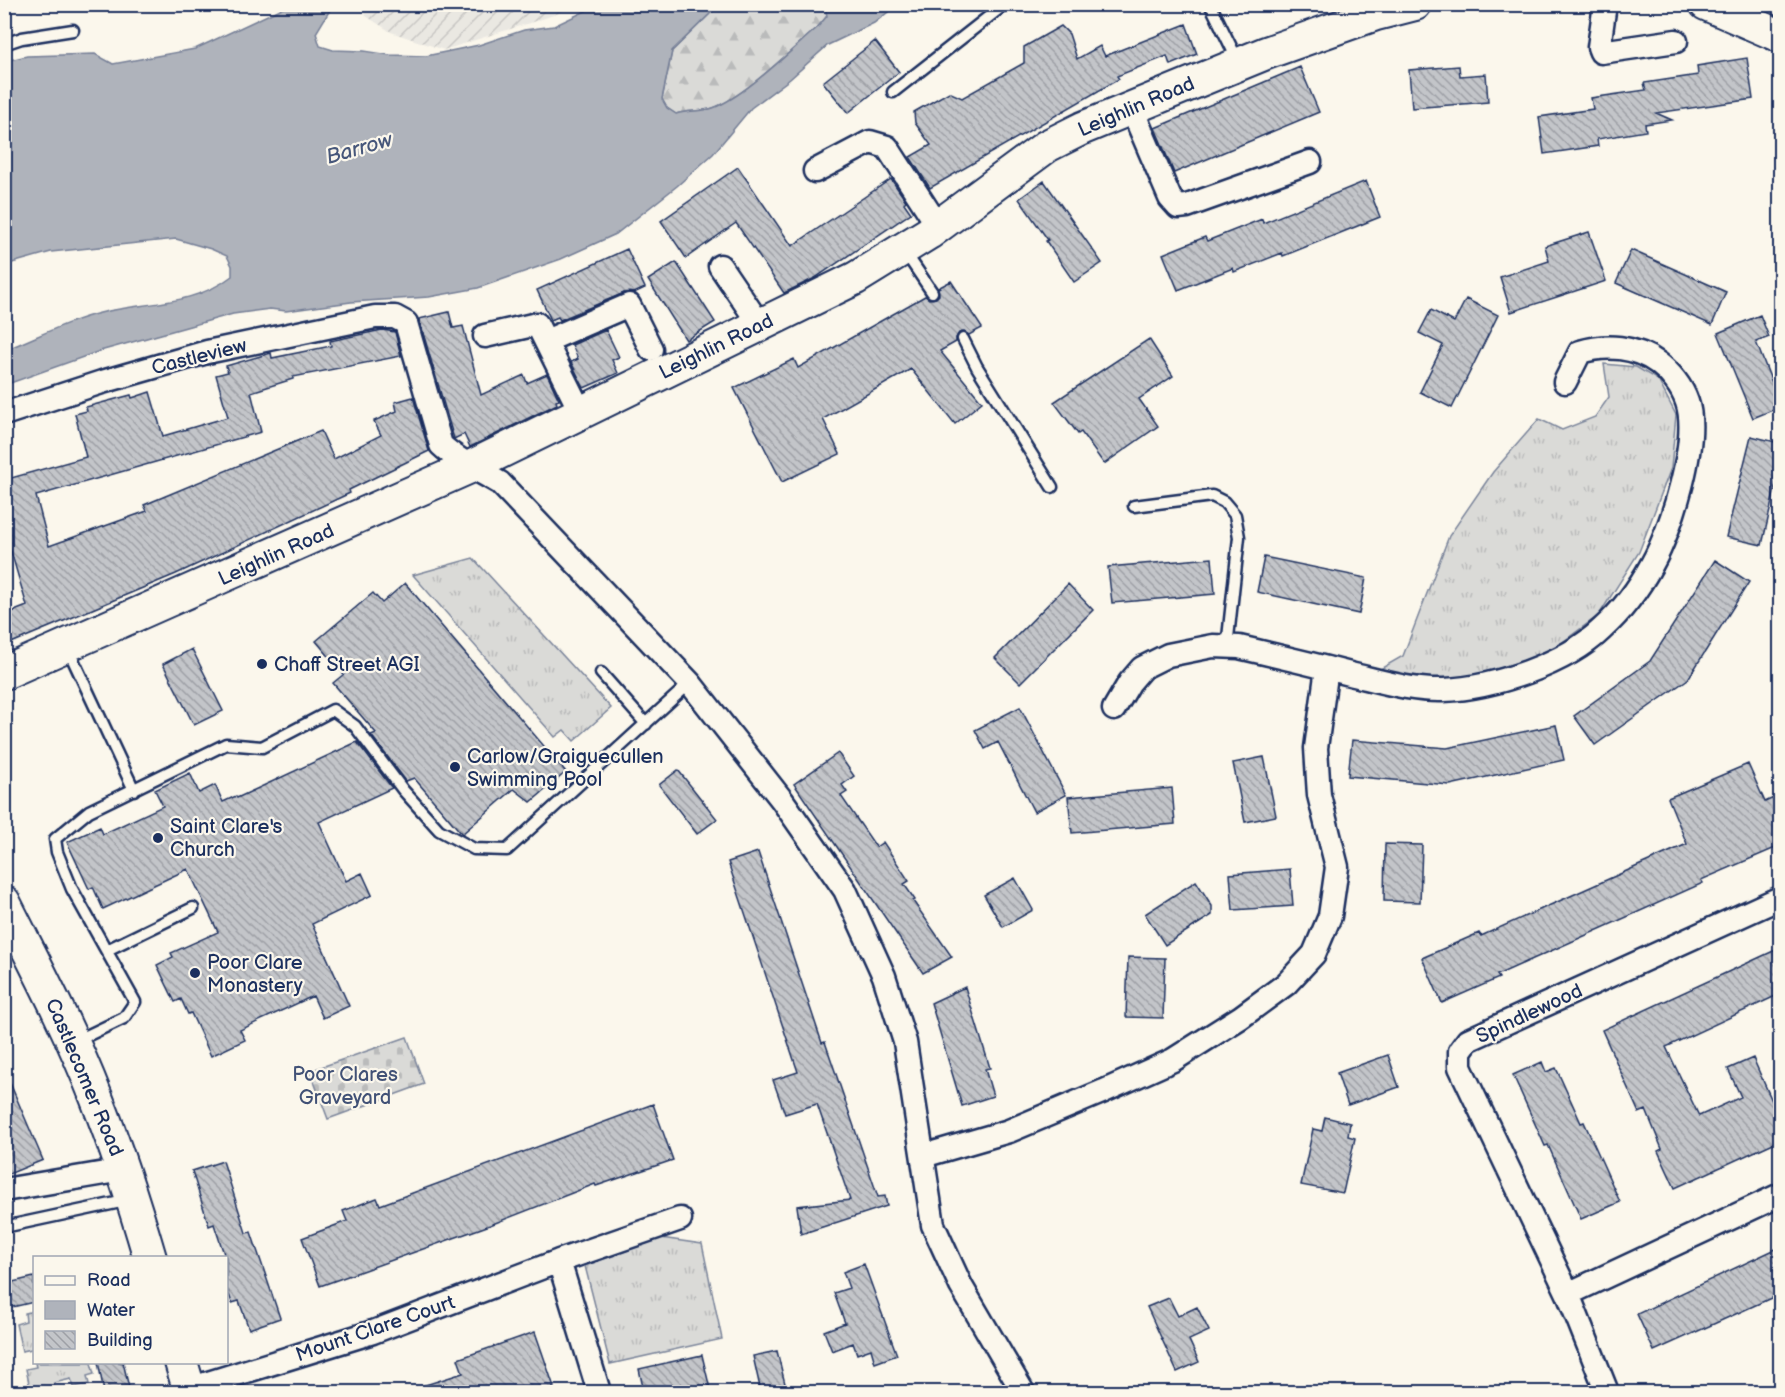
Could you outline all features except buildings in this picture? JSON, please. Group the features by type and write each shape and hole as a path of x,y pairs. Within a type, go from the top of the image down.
{"street":[{"name":"Leighlin Road","path":"4,673 472,466 856,278 938,226 1047,146 1131,107 1373,9 1415,4"},
{"path":"1605,4 1599,47 1601,52 1676,41"},
{"path":"1706,4 1780,36"},
{"path":"1131,107 1170,198 1178,207 1187,206 1310,162"},
{"path":"815,171 870,142 887,147 938,226"},
{"path":"720,266 760,325"},
{"path":"546,341 628,305 651,349"},
{"name":"Castleview","path":"4,414 102,382 207,352 375,317 402,321 441,445 456,458 472,466"},
{"path":"484,336 537,324 581,413"},
{"path":"1114,709 1130,682 1142,668 1168,655 1214,646 1239,647 1405,687 1443,690 1478,686 1518,674 1572,652 1602,630 1630,598 1653,563 1674,513 1686,466 1690,429 1688,404 1667,370 1651,358 1625,349 1596,348 1580,352 1565,382"},
{"path":"472,466 500,483 690,683 783,800 845,890 884,976 905,1042 933,1225 961,1286 1023,1392"},
{"path":"923,1156 1008,1131 1173,1060 1241,1017 1286,984 1314,954 1330,916 1337,867 1318,795 1316,748 1327,668"},
{"name":"Spindlewood","path":"1607,1392 1568,1294 1460,1067 1460,1051 1468,1040 1780,898"},
{"name":"Castlecomer Road","path":"4,902 73,1042 96,1095 123,1170 150,1256"},
{"path":"4,1190 123,1170"},
{"path":"1568,1294 1780,1195"},
{"name":"Mount Clare Court","path":"187,1381 373,1332 559,1261 680,1219"},
{"path":"559,1261 599,1392"}],"lane":[{"path":"893,92 1005,4"},
{"path":"1210,4 1240,64"},
{"path":"4,44 22,38 73,30"},
{"path":"903,249 932,292"},
{"path":"963,339 977,367 1052,487"},
{"path":"1134,506 1212,496 1224,502 1235,515 1239,537 1227,646"},
{"path":"67,647 134,790"},
{"path":"602,673 646,724"},
{"path":"73,1042 123,1018 135,1002 72,889 57,852 55,839 89,811 226,744 262,747 333,710 355,726 403,790 439,830 474,849 507,850 690,683"},
{"path":"106,950 193,908"},
{"path":"4,1227 133,1200"}],"shaded area":[{"path":"362,4 581,5 444,50 391,32 366,16"}],"green space":[{"path":"719,5 825,5 827,16 781,60 739,94 713,108 676,114 667,108 662,99 672,51"},
{"path":"1604,364 1636,367 1658,380 1676,415 1671,468 1639,552 1599,615 1549,652 1482,674 1438,679 1375,672 1403,656 1449,536 1493,472 1539,419 1562,430 1595,417 1609,397"},
{"path":"473,558 611,708 574,741 564,730 555,737 413,575"},
{"name":"Poor Clares Graveyard","path":"407,1037 424,1084 328,1119 310,1071"},
{"path":"661,1238 702,1244 722,1339 610,1364 585,1266"},
{"path":"33,1311 33,1354 32,1349 22,1351 16,1324 26,1321 25,1313"},
{"path":"35,1364 91,1364 94,1374 87,1376 89,1384 74,1387 71,1379 54,1383 55,1391 41,1392 39,1386 30,1388 26,1369 36,1367"}],"water":[{"name":"Barrow","path":"291,4 333,5 316,33 320,46 333,50 426,56 479,45 524,30 554,26 598,5 719,5 672,51 662,99 667,108 676,114 713,108 739,94 817,28 827,16 825,5 897,5 874,23 828,45 790,79 751,108 713,154 616,234 561,259 478,288 429,297 233,314 100,351 5,385 5,350 91,315 171,301 203,292 232,276 232,266 227,256 176,239 51,252 5,265 5,61 27,56 95,54 113,64 195,49"}],"place":[{"name":"Chaff Street AGI","path":"262,664"},
{"name":"Carlow/Graiguecullen Swimming Pool","path":"455,767"},
{"name":"Saint Clare's Church","path":"158,838"},
{"name":"Poor Clare Monastery","path":"195,973"}]}
